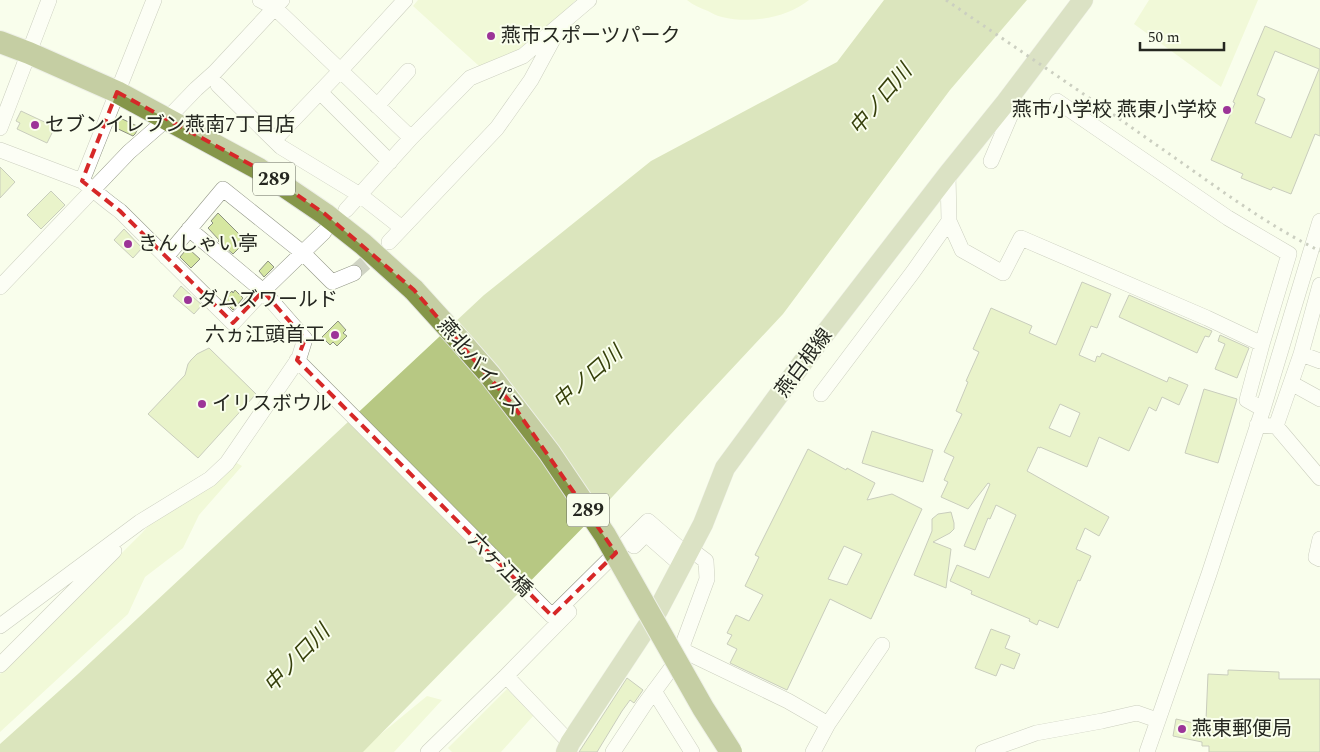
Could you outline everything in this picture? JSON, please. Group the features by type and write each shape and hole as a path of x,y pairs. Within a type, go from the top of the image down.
{"highway":[{"name":"289","path":"0,42 117,92"},
{"name":"燕北バイパス","path":"117,92 259,169 325,214 363,244 414,290 490,375 549,452 605,535 703,708 731,752"}],"main road":[{"name":"燕白根線","path":"568,747 658,610 681,557 703,524 725,468 803,362 1083,0"}],"street":[{"path":"0,128 49,0"},
{"path":"88,185 117,92 154,0"},
{"path":"260,0 278,4 340,71 411,138"},
{"path":"274,140 405,0"},
{"path":"346,210 411,138 470,78 523,56 589,0"},
{"path":"0,287 88,185 168,118 215,72 278,4"},
{"path":"389,242 497,128 531,80 561,24"},
{"path":"377,106 408,71"},
{"path":"218,85 281,147 360,195 402,228"},
{"path":"320,92 390,162"},
{"path":"1057,101 1228,218 1289,254 1247,400 1263,409"},
{"path":"991,161 1011,114 1006,102"},
{"path":"0,150 88,185 120,211 233,323 324,232"},
{"path":"948,174 949,221 962,250 1003,273 1021,238 1207,318 1262,344"},
{"path":"166,257 223,189 302,253 332,282 354,273"},
{"path":"821,394 949,221"},
{"path":"1147,752 1209,574 1263,409 1320,221"},
{"path":"0,626 148,516 210,479 227,463 299,358 305,339 263,291 189,229"},
{"path":"1276,426 1301,354 1320,285"},
{"path":"1301,354 1320,361"},
{"name":"六ヶ江橋","path":"297,360 552,616 648,521 678,547 681,557"},
{"path":"1291,383 1320,399"},
{"path":"1257,425 1276,426 1320,478"},
{"path":"0,665 148,516"},
{"path":"437,749 646,534 681,557 706,561 707,579 683,644 684,651 654,691 613,752"},
{"path":"1320,539 1316,557 1320,559"},
{"path":"813,752 828,724 882,645"},
{"path":"684,651 788,701 828,724"},
{"path":"506,676 568,747"},
{"path":"654,691 692,752"},
{"path":"983,752 1036,733 1138,713 1157,720"}],"highlighted area":[{"path":"117,92 259,169 325,214 414,290 513,405 616,553 552,616 297,360 305,339 263,291 233,323 120,211 82,181"}],"shaded area":[{"name":"燕市スポーツパーク","path":"418,0 576,0 532,41 519,50 493,63 479,66 413,6"},
{"path":"687,0 809,0 779,15 744,20 718,16"},
{"path":"1149,0 1258,0 1221,87 1134,24"},
{"path":"235,462 242,466 199,515 183,548 145,577 128,614 0,732 0,674 153,520"},
{"path":"507,689 533,716 501,752 452,752 448,748"},
{"path":"427,696 442,700 394,752 359,752"}],"water":[{"name":"中ノ口川","path":"884,0 1027,0 950,90 783,314 600,510 363,752 0,752 0,744 78,674 484,295 651,161 837,62"}],"building":[{"path":"1265,26 1320,49 1320,136 1315,134 1291,194 1273,187 1271,190 1241,178 1243,174 1211,160 1235,103 1233,102","holes":["1275,51 1319,69 1291,138 1255,123 1265,99 1257,95"]},
{"name":"セブンイレブン燕南7丁目店","path":"21,111 55,127 47,143 17,129 20,123 16,121"},
{"path":"118,117 139,127 133,136 114,127"},
{"path":"0,167 15,182 0,198"},
{"path":"51,191 65,205 41,229 27,215"},
{"path":"218,213 246,241 233,254 218,241 208,228"},
{"name":"きんしゃい亭","path":"124,229 142,248 133,258 114,240"},
{"path":"190,250 200,259 191,268 180,257 185,251 187,253"},
{"path":"268,261 274,267 264,277 259,271"},
{"path":"1082,282 1111,294 1097,328 1091,326 1079,355 1095,362 1097,356 1100,357 1102,353 1167,382 1169,377 1188,385 1179,405 1162,397 1156,411 1149,407 1129,451 1099,437 1087,467 1038,447 1027,471 1109,517 1099,536 1085,528 1076,549 1091,556 1080,581 1078,580 1058,628 1039,620 1037,625 1029,621 1030,619 971,594 972,591 950,581 957,565 989,578 1016,515 996,505 990,519 988,518 975,550 964,546 990,484 988,483 968,509 941,497 948,482 944,480 954,457 944,452 962,414 956,411 968,382 966,381 979,352 973,349 991,308 1032,326 1029,333 1056,345","holes":["1060,404 1080,413 1070,437 1049,428"]},
{"name":"ダムズワールド","path":"181,286 202,305 194,314 173,296"},
{"path":"235,290 243,298 233,310 223,300"},
{"path":"1129,295 1212,331 1209,337 1205,336 1197,353 1119,317"},
{"name":"六ヵ江頭首工","path":"338,321 346,330 343,333 347,336 337,346 333,342 330,345 322,337"},
{"path":"1220,335 1249,348 1237,378 1215,369 1225,344 1218,341"},
{"name":"イリスボウル","path":"209,348 256,394 198,458 148,414 185,375 191,360 197,354"},
{"path":"1204,389 1237,399 1218,463 1185,453"},
{"path":"872,431 933,450 923,482 862,463"},
{"path":"808,449 846,470 847,468 875,483 867,500 892,494 922,509 871,619 830,599 787,690 730,663 737,649 727,644 732,635 727,633 736,615 749,621 763,595 745,586 759,557 755,555","holes":["844,546 862,554 847,585 828,579"]},
{"path":"951,512 954,529 933,542 951,549 946,588 914,575 932,531 932,519 938,514"},
{"path":"991,629 1010,636 1005,648 1020,654 1014,669 1001,664 996,676 975,668"},
{"path":"1228,670 1279,672 1279,679 1320,679 1320,752 1209,752 1209,746 1202,746 1202,742 1173,736 1176,719 1203,725 1203,720 1206,720 1208,674 1228,675"},
{"path":"627,678 643,690 634,703 630,700 597,752 579,752"}],"tunnel":[{"path":"354,273 380,250"}],"railway":[{"path":"946,0 1236,200 1298,240 1320,251"}],"place":[{"name":"燕市スポーツパーク","path":"491,36"},
{"name":"燕市小学校 燕東小学校","path":"1227,110"},
{"name":"セブンイレブン燕南7丁目店","path":"35,125"},
{"name":"きんしゃい亭","path":"128,244"},
{"name":"ダムズワールド","path":"188,300"},
{"name":"六ヵ江頭首工","path":"335,335"},
{"name":"イリスボウル","path":"202,404"},
{"name":"燕東郵便局","path":"1182,729"}]}
